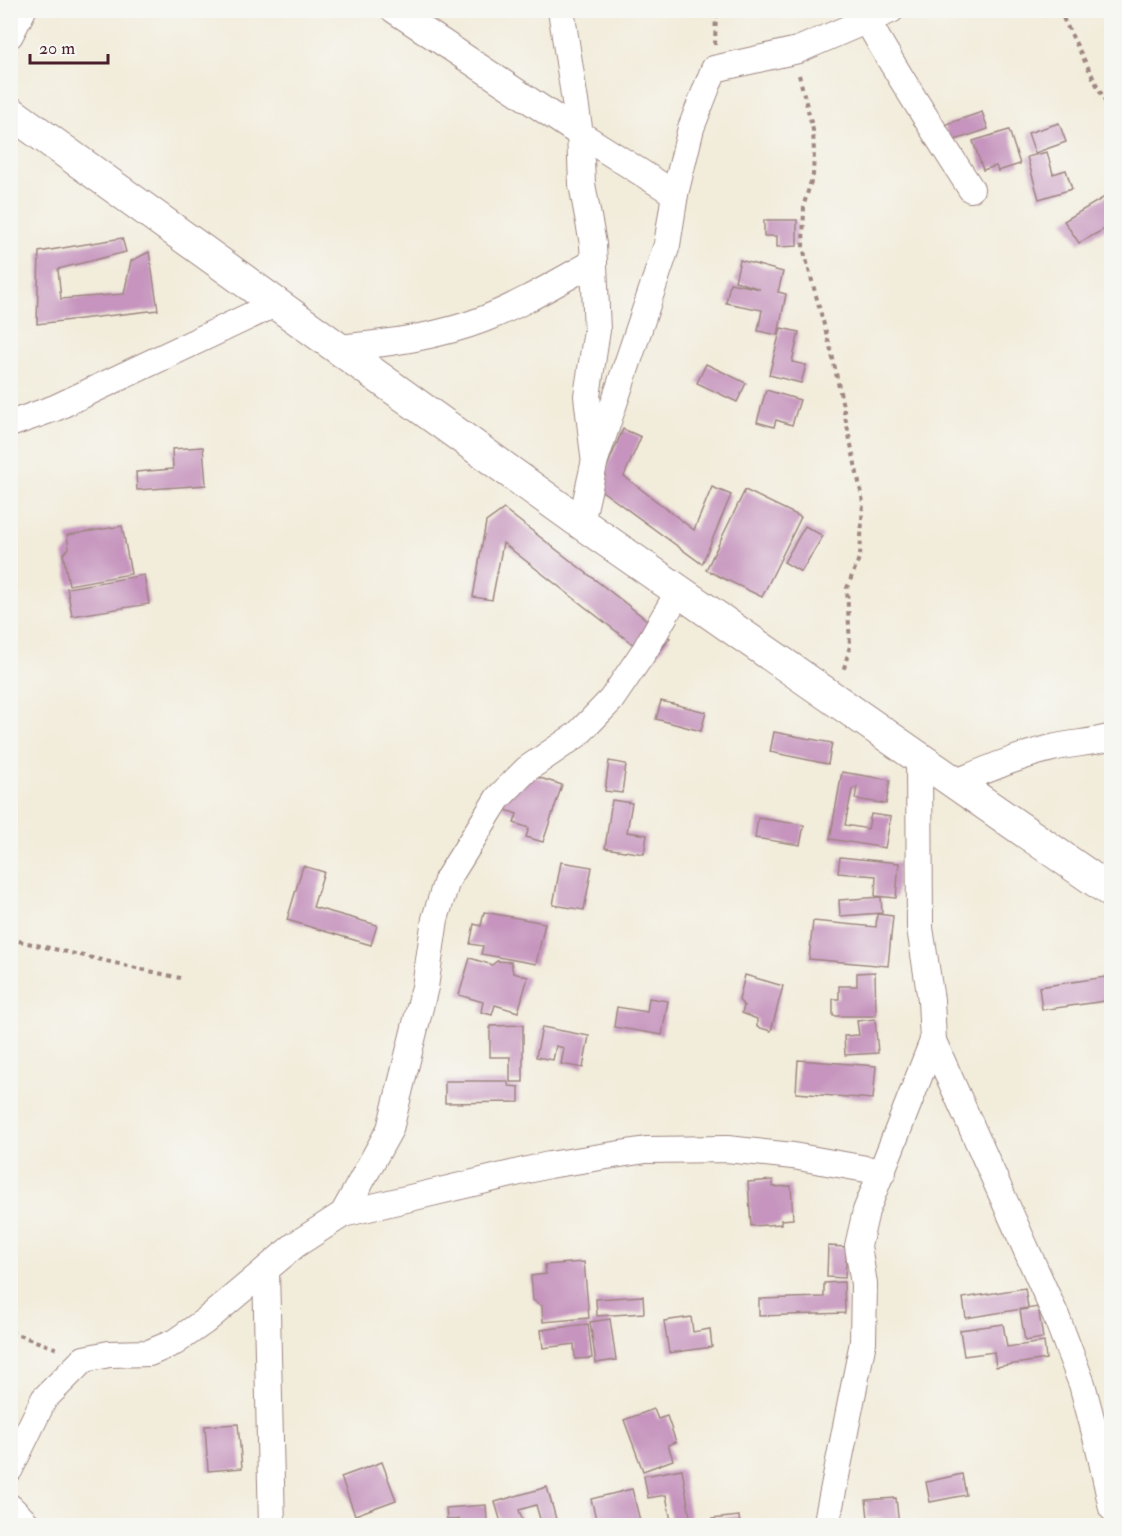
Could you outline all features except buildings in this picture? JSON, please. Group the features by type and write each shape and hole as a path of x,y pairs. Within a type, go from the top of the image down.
{"street":[{"path":"10,35 22,10"},
{"path":"561,10 580,134 582,184 594,262 597,330 587,396 589,431 595,460"},
{"path":"581,523 595,460 668,245 675,194 691,128 714,69 793,51 868,22 891,10"},
{"path":"401,13 580,134 675,194"},
{"path":"868,22 910,97 932,126 971,189"},
{"path":"10,112 581,523 1112,892"},
{"path":"340,348 437,333 483,319 594,262"},
{"path":"10,424 55,408 277,303"},
{"path":"343,1214 390,1129 425,987 435,919 447,880 498,798 527,769 578,734 611,700 645,650 679,591"},
{"path":"954,783 1023,756 1112,736"},
{"path":"919,758 920,928 931,1000 933,1041 1067,1345 1085,1395 1112,1508"},
{"path":"826,1526 863,1342 864,1284 858,1246 866,1211 933,1041"},
{"path":"10,1469 44,1399 84,1359 109,1354 149,1353 175,1342 295,1245 343,1214 549,1165 646,1150 726,1149 793,1156 883,1172"},
{"path":"266,1270 272,1526"},
{"path":"10,1507 29,1526"}],"path":[{"path":"1059,10 1112,115"},
{"path":"793,51 813,130 813,175 804,204 802,248 831,354 863,502 860,556 848,588 850,646 836,702"},
{"path":"10,939 180,978"},
{"path":"10,1332 84,1359"}]}
